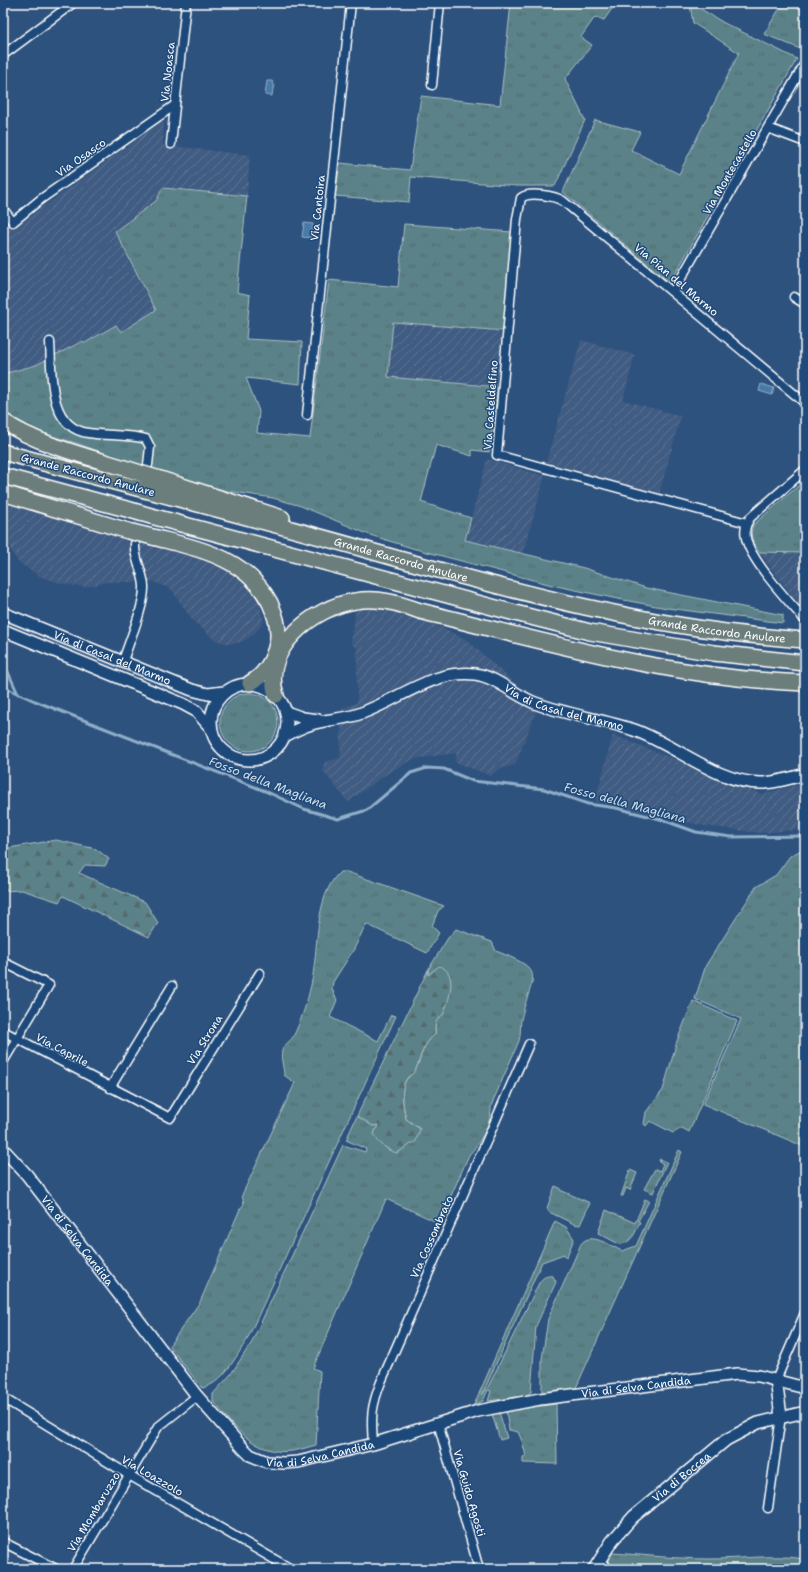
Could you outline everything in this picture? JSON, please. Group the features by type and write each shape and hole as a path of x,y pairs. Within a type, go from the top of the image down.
{"highway":[{"path":"3,421 19,432 36,439 144,469 158,486"},
{"name":"Grande Raccordo Anulare","path":"3,452 137,488 158,486 366,550 532,595 618,615 721,632 805,640"},
{"name":"Grande Raccordo Anulare","path":"3,476 584,630 707,652 805,662"},
{"path":"3,493 132,537 153,537 219,556 241,568 264,591 274,612 278,630 278,642 269,666 250,683"},
{"path":"276,695 273,678 276,665 287,643 300,628 315,615 330,607 354,600 370,599 392,602 420,611 604,656 681,671 712,676 805,683"}],"main road":[{"name":"Via di Casal del Marmo","path":"3,613 199,692 212,694 224,692"},
{"name":"Via di Casal del Marmo","path":"3,630 188,706 200,715 211,728"},
{"name":"Via di Casal del Marmo","path":"285,736 299,728 323,721 346,718 361,714 440,678 457,674 476,674 493,680 524,699 562,712 612,723 646,735 712,769 738,780 763,783 805,774"},
{"path":"250,683 264,686 276,695 286,712 287,724 285,736 278,746 269,754 257,759 245,760 232,757 222,750 215,740 211,728 213,708 224,692 241,684 250,683"},
{"name":"Via di Casal del Marmo","path":"286,712 303,718 323,721"},
{"name":"Via di Selva Candida","path":"3,1149 27,1175 197,1396 250,1455 268,1462 298,1462 374,1444 478,1411 540,1399 737,1374 759,1376 805,1388"},
{"path":"776,1380 786,1415"},
{"name":"Via di Boccea","path":"597,1564 612,1541 633,1516 726,1440 748,1427 786,1415 805,1412"},
{"name":"Via di Boccea","path":"786,1415 805,1415"}],"street":[{"path":"3,55 73,3"},
{"name":"Via Noasca","path":"171,144 186,3"},
{"name":"Via Cantoira","path":"307,415 351,3"},
{"path":"432,86 440,3"},
{"name":"Via Montecastello","path":"673,292 805,63"},
{"name":"Via Osasco","path":"3,209 13,222 41,199 175,105"},
{"path":"768,128 805,142"},
{"name":"Via Pian del Marmo","path":"524,196 548,196 563,201 805,403"},
{"name":"Via Casteldelfino","path":"524,196 520,200 518,210 497,455 747,523"},
{"path":"794,297 805,304"},
{"path":"50,342 55,398 65,421 72,428 86,433 146,439 150,447 144,469"},
{"path":"805,470 757,512 747,523 746,535 749,547 775,585 805,620"},
{"path":"123,661 142,603 144,590 132,537"},
{"path":"3,962 49,985 3,1062"},
{"name":"Via Strona","path":"170,1118 260,973"},
{"path":"110,1088 172,986"},
{"name":"Via Caprile","path":"3,1031 170,1118"},
{"name":"Via Cossombrato","path":"374,1444 371,1418 372,1405 380,1382 529,1044"},
{"path":"776,1380 805,1313"},
{"name":"Via Mombaruzzo","path":"73,1569 158,1427 197,1396"},
{"name":"Via Loazzolo","path":"3,1398 129,1475 291,1569"},
{"path":"768,1508 786,1415"},
{"name":"Via Guido Agosti","path":"438,1423 479,1569"},
{"path":"3,1542 56,1569"},
{"path":"597,1564 608,1569"}],"shaded area":[{"path":"267,81 272,81 275,87 273,88 272,96 265,95"},
{"path":"164,120 163,145 250,155 247,196 163,188 156,201 115,231 156,310 120,332 116,325 85,343 82,341 36,365 3,374 3,218 12,229"},
{"path":"304,223 313,224 311,238 302,237"},
{"path":"393,321 504,331 498,387 388,377"},
{"path":"581,340 635,355 623,400 681,416 659,494 546,462"},
{"path":"761,384 774,388 772,395 759,391"},
{"path":"487,459 545,476 523,553 465,540"},
{"path":"3,502 212,561 239,576 256,593 264,621 255,633 242,642 229,644 215,640 193,621 171,589 154,582 108,582 85,587 63,584 39,576 18,562 3,537"},
{"path":"759,552 805,553 805,613"},
{"path":"377,606 398,609 427,620 467,640 520,688 536,712 515,765 499,769 491,776 455,762 456,753 414,759 388,773 348,802 323,771 324,762 340,758 342,708 357,703 357,648 351,644 356,608"},
{"path":"613,735 762,794 805,783 805,829 760,833 705,826 595,801"}],"green space":[{"path":"511,3 616,3 604,20 595,17 581,37 592,45 565,79 585,120 555,186 517,186 411,177 409,202 335,196 340,163 410,170 421,96 500,105"},
{"path":"683,3 691,3 724,23 797,59 670,283 563,192 595,120 640,132 631,150 679,174 739,53 693,23 690,4"},
{"path":"783,3 805,3 805,47 803,50 764,34"},
{"path":"163,188 247,196 237,292 250,295 246,339 302,342 300,384 246,378 259,411 257,433 310,438 329,280 398,287 404,224 512,232 504,331 393,322 388,377 498,387 489,452 472,450 472,456 436,445 421,502 471,518 465,540 584,568 646,588 783,615 783,623 667,608 613,598 552,585 412,548 370,535 301,506 273,498 214,489 138,466 76,443 43,434 3,413 3,374 36,365 83,341 85,343 116,325 121,332 156,310 115,231 156,201"},
{"path":"805,480 805,553 759,552 752,539 751,533 753,525"},
{"path":"243,693 255,693 270,701 278,716 278,728 270,743 255,751 243,751 228,743 220,728 220,716 228,701"},
{"path":"56,840 96,849 109,859 105,866 85,865 79,873 145,902 158,923 149,937 63,896 59,902 22,890 3,891 3,849"},
{"path":"805,848 805,1147 703,1104 741,1019 695,999 706,965 756,887 776,875 790,856"},
{"path":"340,872 347,872 444,906 438,911 432,926 439,933 427,953 366,924 354,949 333,982 332,989 337,1000 330,1017 378,1041 391,1015 396,1016 247,1340 223,1375 210,1385 202,1388 169,1346 200,1302 240,1209 244,1204 242,1195 295,1083 284,1075 281,1057 282,1051 293,1037 306,1005 311,985 321,910 331,883"},
{"path":"456,929 492,942 496,951 524,964 530,970 532,983 521,1020 519,1041 491,1106 490,1119 487,1126 477,1145 469,1155 439,1223 386,1199 313,1368 320,1371 316,1445 292,1451 267,1449 256,1444 237,1429 213,1401 213,1394 231,1374 252,1342 343,1145 365,1152 366,1149 346,1140 357,1116 373,1126 378,1125 374,1134 389,1151 420,1129 406,1119 403,1089 406,1080 415,1071 427,1043 435,1034 435,1025 438,1017 435,969 428,975 428,970 448,938"},
{"path":"439,966 445,969 451,980 448,1002 443,1015 438,1018 435,1034 425,1046 414,1072 408,1077 403,1086 403,1104 406,1119 420,1129 416,1141 397,1153 384,1146 378,1140 374,1134 378,1125 373,1126 357,1116 428,970 428,975"},
{"path":"693,1001 737,1021 689,1132 682,1128 673,1133 650,1121 646,1126 644,1124 646,1112 663,1090 677,1041"},
{"path":"679,1150 682,1152 575,1390 542,1393 542,1359 548,1319 581,1244 585,1240 595,1239 607,1243 622,1251 636,1246"},
{"path":"660,1159 667,1162 653,1193 644,1189 655,1169 660,1171 663,1164 659,1161"},
{"path":"630,1170 637,1173 630,1190 626,1188 623,1196 621,1196"},
{"path":"555,1186 560,1188 560,1190 590,1203 580,1225 574,1224 549,1212 547,1208"},
{"path":"645,1199 649,1201 638,1221 640,1222 635,1233 627,1242 619,1244 598,1233 606,1210 635,1223"},
{"path":"555,1221 566,1227 574,1239 566,1258 564,1254 542,1262 482,1395 488,1387 539,1283 544,1277 553,1276 556,1282 536,1326 531,1392 525,1396 488,1401 491,1391 488,1390 483,1401 474,1405"},
{"path":"556,1404 557,1464 523,1463 523,1457 526,1456 522,1441 518,1432 509,1430 506,1411"},
{"path":"499,1412 507,1438 500,1440 492,1414"},
{"path":"612,1553 698,1559 769,1557 793,1558 805,1559 805,1569 612,1569 606,1566"}],"waterway":[{"path":"3,661 18,694"},
{"name":"Fosso della Magliana","path":"3,687 35,701 265,791 304,809 338,819 367,810 411,773 427,768 444,769 473,781 544,789 588,804 616,808 660,819 696,832 731,837 805,836"}],"tunnel":[{"path":"136,535 144,487"}]}
